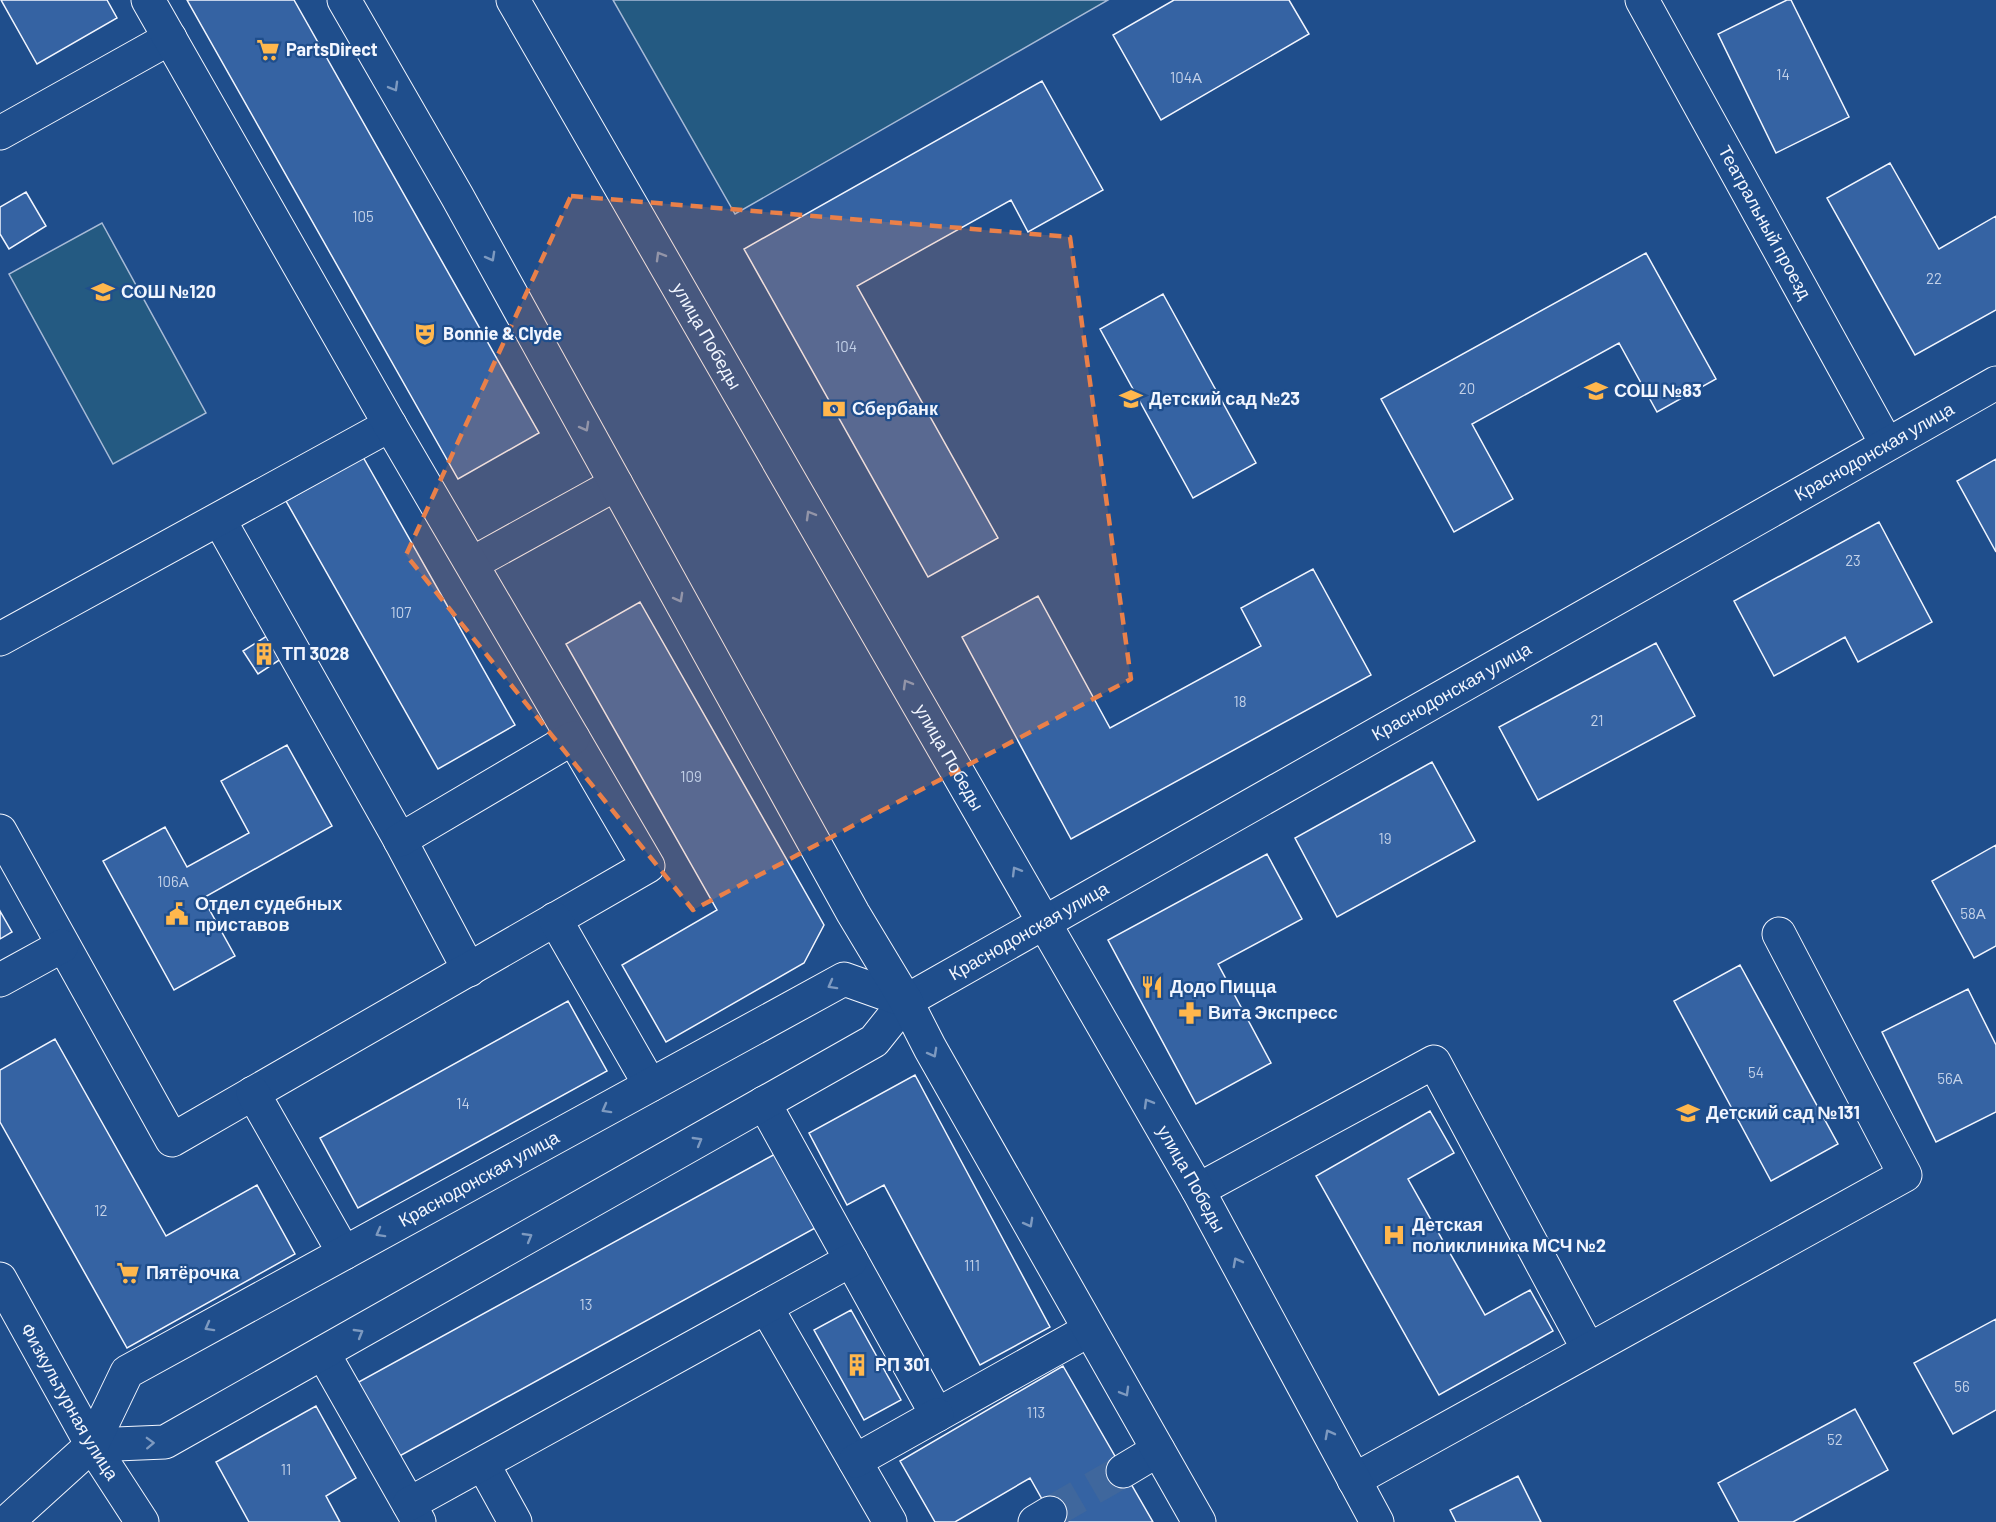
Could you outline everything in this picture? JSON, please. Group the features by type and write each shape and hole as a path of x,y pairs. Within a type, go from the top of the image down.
{"street":[{"path":"0,831 172,1140 648,866 390,425 148,0"},
{"path":"344,0 457,196 847,902 906,1000 930,1048 1199,1522"},
{"name":"улица Победы","path":"513,0 1046,921 1071,972 1198,1190 1377,1522"},
{"name":"Театральный проезд","path":"1642,0 1886,443"},
{"path":"3,124 170,38"},
{"name":"Краснодонская улица","path":"92,1445 165,1442 873,1041 906,1000 1886,443 1996,383"},
{"path":"0,639 390,425"},
{"path":"472,563 616,484"},
{"path":"220,520 400,840 469,970"},
{"path":"400,840 573,738"},
{"path":"555,919 651,1084"},
{"path":"1354,1480 1905,1175 1779,934"},
{"path":"0,981 62,946"},
{"name":"Краснодонская улица","path":"6,1517 92,1445 127,1372 844,979 906,1000"},
{"path":"1198,1190 1434,1062 1588,1349"},
{"path":"253,1093 344,1253"},
{"path":"764,1103 938,1415"},
{"path":"323,1353 414,1513 483,1464 851,1260"},
{"name":"Физкультурная улица","path":"0,1279 92,1445 142,1522"},
{"path":"766,1307 890,1522"},
{"path":"855,1461 1089,1330"},
{"path":"1124,1471 1158,1450"},
{"path":"483,1464 515,1522"}],"highlighted area":[{"path":"571,196 1070,237 1131,679 693,910 406,555"}],"shaded area":[{"path":"613,0 1108,0 735,214"},
{"path":"102,223 206,413 113,464 9,274"}],"building":[{"path":"1,0 107,0 117,18 37,64"},
{"path":"187,0 294,0 539,433 458,479"},
{"path":"1174,0 1289,0 1309,34 1161,120 1113,35"},
{"path":"1791,0 1849,117 1776,153 1718,34"},
{"path":"1042,81 1103,190 1028,232 1011,200 857,286 998,538 928,577 744,249"},
{"path":"1890,163 1939,249 1996,216 1996,310 1915,355 1827,198"},
{"path":"26,192 46,226 9,249 0,234 0,207"},
{"path":"1646,253 1716,379 1657,412 1619,343 1472,424 1513,499 1454,532 1381,399"},
{"path":"1163,294 1256,463 1193,498 1100,329"},
{"path":"363,457 515,725 438,769 286,501"},
{"path":"1996,459 1996,552 1957,481"},
{"path":"1879,522 1932,622 1858,662 1845,637 1774,676 1734,601"},
{"path":"1313,569 1371,675 1071,839 962,637 1038,596 1110,728 1261,646 1241,608"},
{"path":"640,602 824,925 804,963 666,1042 622,965 717,910 566,644"},
{"name":"ТП 3028","path":"270,634 284,657 258,674 243,651"},
{"path":"1656,643 1695,716 1538,800 1499,727"},
{"path":"287,745 332,826 203,898 235,956 174,990 103,861 165,827 187,867 249,833 221,781"},
{"path":"1432,762 1475,841 1337,917 1295,838"},
{"path":"1996,845 1996,946 1974,958 1932,881"},
{"path":"1267,854 1302,919 1218,964 1271,1063 1196,1104 1108,940"},
{"path":"0,911 12,932 0,939"},
{"path":"1740,965 1838,1144 1771,1181 1674,1001"},
{"path":"1968,989 1996,1045 1996,1112 1936,1142 1882,1032"},
{"path":"568,1001 607,1071 358,1208 320,1138"},
{"path":"55,1039 166,1236 257,1185 295,1254 127,1348 0,1122 0,1070"},
{"path":"915,1075 1050,1327 980,1365 884,1185 847,1205 809,1133"},
{"name":"Детская поликлиника МСЧ №2","path":"1430,1111 1454,1153 1408,1179 1485,1315 1530,1290 1553,1331 1439,1395 1316,1176"},
{"path":"777,1153 817,1227 396,1458 355,1384"},
{"name":"РП 301","path":"851,1310 901,1400 864,1420 814,1330"},
{"path":"1996,1319 1996,1410 1953,1434 1914,1363"},
{"path":"1063,1366 1153,1522 1055,1522 1030,1478 955,1522 935,1522 900,1461"},
{"path":"316,1406 356,1478 326,1496 340,1522 249,1522 216,1462"},
{"path":"1855,1409 1888,1470 1793,1522 1739,1522 1718,1483"},
{"path":"1518,1476 1541,1522 1456,1522 1450,1510"}],"tunnel":[{"path":"1050,1513 1123,1471"}],"place":[{"name":"PartsDirect","path":"268,50"},
{"name":"СОШ №120","path":"103,292"},
{"name":"Bonnie & Clyde","path":"425,334"},
{"name":"СОШ №83","path":"1596,391"},
{"name":"Детский сад №23","path":"1131,399"},
{"name":"Сбербанк","path":"834,409"},
{"name":"ТП 3028","path":"264,654"},
{"name":"Отдел судебных приставов","path":"177,914"},
{"name":"Додо Пицца","path":"1152,987"},
{"name":"Вита Экспресс","path":"1190,1013"},
{"name":"Детский сад №131","path":"1688,1113"},
{"name":"Детская поликлиника МСЧ №2","path":"1394,1235"},
{"name":"Пятёрочка","path":"128,1273"},
{"name":"РП 301","path":"857,1365"}]}
